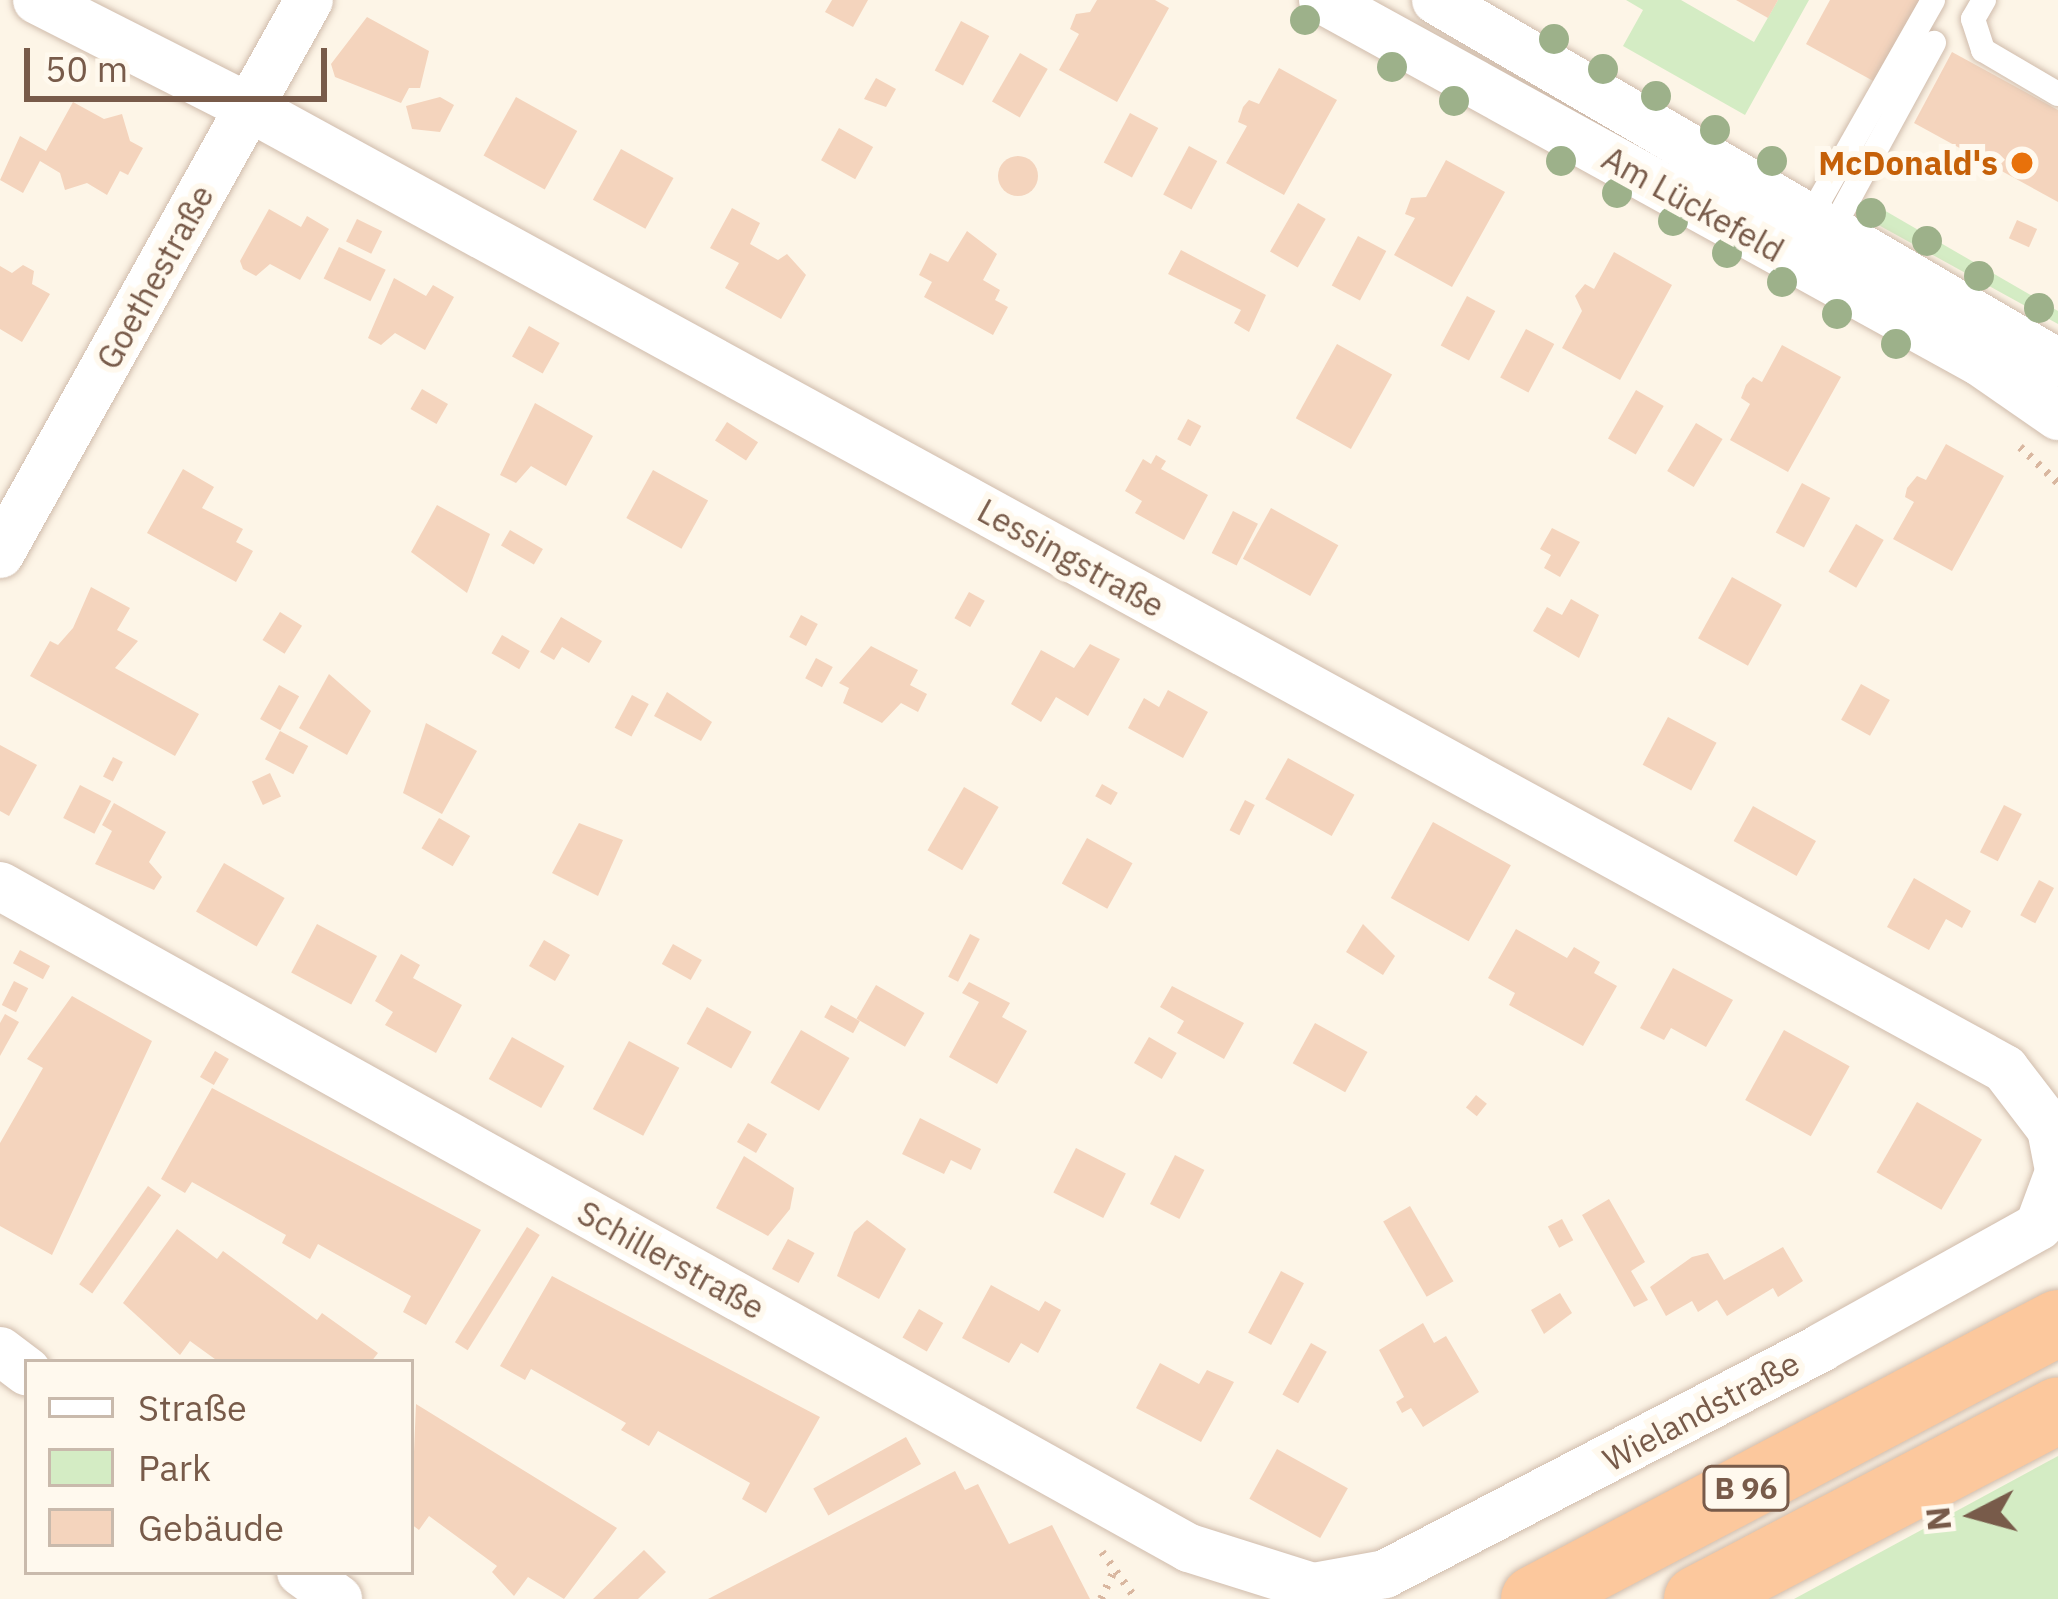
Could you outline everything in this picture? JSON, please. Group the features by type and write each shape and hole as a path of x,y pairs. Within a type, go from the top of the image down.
{"highway":[{"path":"1958,1377 2058,1310"},
{"name":"B 96","path":"1534,1599 2058,1323"},
{"name":"B 96","path":"1697,1599 2058,1410"}],"street":[{"name":"Lessingstraße","path":"37,0 250,108 2005,1069 2051,1129 2058,1164"},
{"name":"Goethestraße","path":"0,554 309,0"},
{"name":"Am Lückefeld","path":"1323,0 1980,362 2058,416"},
{"name":"Am Lückefeld","path":"1436,0 1822,221 2058,363"},
{"name":"Schillerstraße","path":"0,886 1189,1548 1276,1580 1357,1583"},
{"name":"Wielandstraße","path":"1357,1583 1526,1503 2039,1226 2058,1175"},
{"path":"305,1575 338,1599"}],"lane":[{"path":"1822,221 1933,0"},
{"path":"1984,0 1973,20 1983,50 2058,94"},
{"path":"1822,221 1934,44"}],"path":[{"path":"1101,1599 1116,1578 1112,1563"}],"green space":[{"path":"1626,0 1681,0 1754,42 1778,0 1809,0 1745,115 1623,46 1643,10"},
{"path":"1870,202 2058,311 2058,324 1862,216"},
{"path":"2058,1456 2058,1599 1794,1599"}],"building":[{"path":"832,0 868,0 853,27 825,12"},
{"path":"1097,0 1155,0 1169,8 1117,102 1059,70 1079,34 1070,29 1076,14 1090,12"},
{"path":"1736,0 1778,0 1768,18"},
{"path":"1830,0 1920,0 1875,82 1806,44"},
{"path":"367,17 429,51 420,88 409,88 401,103 335,77 331,64"},
{"path":"961,21 989,36 963,85 935,70"},
{"name":"McDonald's","path":"1952,52 2058,110 2058,202 1914,123"},
{"path":"1020,53 1048,69 1020,117 992,101"},
{"path":"1279,68 1337,100 1284,195 1226,163 1247,126 1238,122 1243,107 1249,100 1259,104"},
{"path":"876,78 896,89 886,107 864,99"},
{"path":"440,97 454,105 440,132 412,129 406,106"},
{"path":"516,97 577,131 545,190 484,156"},
{"path":"73,102 104,119 122,114 130,141 143,148 128,175 120,171 107,195 87,183 65,190 60,173 40,161 23,193 0,180 20,136 46,151"},
{"path":"1130,113 1158,128 1132,177 1104,162"},
{"path":"839,128 873,147 855,179 821,160"},
{"path":"1189,146 1217,161 1191,210 1163,195"},
{"path":"621,149 673,178 645,229 593,200"},
{"path":"1018,156 1032,162 1038,176 1032,190 1018,196 1004,190 998,176 1004,162"},
{"path":"1446,160 1505,192 1452,287 1394,255 1415,218 1405,214 1411,198 1426,197"},
{"path":"1298,203 1326,219 1298,267 1270,251"},
{"path":"732,208 760,223 750,244 778,260 787,254 806,275 781,319 725,288 739,263 710,248"},
{"path":"269,209 301,227 307,216 329,229 300,280 270,264 256,276 243,269 240,261"},
{"path":"357,219 382,231 371,254 346,241"},
{"path":"2017,220 2037,229 2029,247 2009,238"},
{"path":"967,231 997,254 983,280 1000,290 995,300 1008,307 993,335 924,297 932,282 919,275 930,253 948,262"},
{"path":"1358,236 1386,251 1360,300 1332,285"},
{"path":"339,247 386,270 370,301 324,278"},
{"path":"1181,250 1266,295 1249,332 1234,323 1241,310 1168,274"},
{"path":"1614,252 1672,285 1620,380 1562,348 1582,311 1575,296 1585,284 1594,289"},
{"path":"23,265 34,271 32,284 50,294 22,342 0,329 0,266 12,273"},
{"path":"394,278 426,296 433,285 454,297 425,350 395,333 381,345 368,338"},
{"path":"1467,296 1495,311 1469,360 1441,345"},
{"path":"529,326 560,343 543,374 512,357"},
{"path":"1526,329 1554,344 1528,393 1500,378"},
{"path":"1337,344 1392,375 1351,449 1296,418"},
{"path":"1782,345 1841,377 1788,472 1730,440 1750,404 1741,398 1746,385 1753,377 1762,382"},
{"path":"422,389 448,404 436,424 410,409"},
{"path":"1636,390 1664,406 1636,454 1608,438"},
{"path":"535,403 593,436 566,486 531,466 516,483 500,475"},
{"path":"1188,419 1201,426 1190,446 1177,439"},
{"path":"727,422 758,442 746,461 715,440"},
{"path":"1696,423 1723,439 1694,487 1667,471"},
{"path":"1946,444 2004,476 1952,571 1893,539 1914,502 1905,497 1907,488 1917,476 1926,480"},
{"path":"1156,455 1166,461 1161,469 1208,495 1184,540 1135,513 1142,501 1125,491 1143,459 1151,464"},
{"path":"183,469 214,487 202,508 243,529 236,542 253,551 236,582 147,533"},
{"path":"653,470 708,501 681,549 626,518"},
{"path":"1802,483 1830,498 1804,547 1776,532"},
{"path":"437,505 490,534 467,593 411,552"},
{"path":"1271,508 1338,545 1310,596 1243,559"},
{"path":"1233,511 1258,524 1237,566 1212,553"},
{"path":"1856,524 1884,540 1856,588 1828,572"},
{"path":"1552,528 1580,542 1560,577 1544,568 1551,555 1540,549"},
{"path":"510,530 543,549 534,565 501,546"},
{"path":"1732,577 1782,605 1748,666 1698,638"},
{"path":"91,587 130,608 117,630 138,641 115,668 199,714 175,756 30,676 50,641 58,645 73,628"},
{"path":"969,592 985,601 970,627 954,618"},
{"path":"1571,599 1599,615 1579,658 1533,631 1547,607 1562,615"},
{"path":"280,612 302,626 285,654 263,640"},
{"path":"801,615 818,624 806,646 789,637"},
{"path":"561,617 602,641 589,663 562,647 554,660 540,652"},
{"path":"502,635 530,651 519,669 492,653"},
{"path":"1090,644 1120,659 1088,716 1056,697 1041,722 1011,704 1041,650 1074,668"},
{"path":"871,646 918,670 910,685 927,694 918,712 901,703 882,723 843,703 849,688 839,683"},
{"path":"816,658 833,667 822,687 805,678"},
{"path":"329,674 371,711 347,755 299,728"},
{"path":"1861,684 1890,700 1870,736 1841,720"},
{"path":"279,685 299,696 280,730 260,719"},
{"path":"1168,690 1208,712 1183,758 1128,728 1144,698 1159,707"},
{"path":"667,692 712,722 701,741 654,716"},
{"path":"632,695 649,704 631,737 615,728"},
{"path":"1668,717 1717,743 1691,791 1643,765"},
{"path":"426,723 477,751 442,814 403,793"},
{"path":"280,731 308,746 293,774 265,759"},
{"path":"0,745 37,765 9,816 0,811"},
{"path":"113,757 123,762 113,782 103,777"},
{"path":"1288,758 1354,795 1332,836 1265,799"},
{"path":"270,773 281,797 263,805 252,781"},
{"path":"1102,784 1118,793 1111,805 1095,796"},
{"path":"80,785 111,801 94,834 63,818"},
{"path":"964,787 999,807 962,870 928,850"},
{"path":"1245,800 1255,805 1239,835 1230,830"},
{"path":"114,803 166,832 149,862 162,877 154,890 95,864 112,831 102,825"},
{"path":"2004,805 2022,814 1998,861 1980,852"},
{"path":"1753,806 1816,841 1797,876 1734,841"},
{"path":"439,818 470,836 453,866 422,848"},
{"path":"1433,822 1511,865 1469,941 1391,898"},
{"path":"579,823 623,840 598,896 552,873"},
{"path":"1087,838 1132,863 1107,909 1062,883"},
{"path":"224,863 285,898 257,946 196,911"},
{"path":"1914,878 1971,911 1962,928 1946,919 1929,950 1887,927"},
{"path":"2039,880 2054,888 2035,923 2020,915"},
{"path":"317,924 377,956 351,1004 291,973"},
{"path":"1363,924 1395,956 1383,975 1346,952"},
{"path":"1516,929 1567,958 1574,947 1600,962 1594,973 1617,986 1583,1046 1509,1005 1515,993 1488,978"},
{"path":"970,934 980,939 958,982 948,977"},
{"path":"544,940 570,955 555,981 529,966"},
{"path":"673,944 702,960 691,980 662,964"},
{"path":"20,950 50,966 43,979 13,963"},
{"path":"401,954 420,965 413,978 462,1005 436,1053 385,1025 393,1012 375,1001"},
{"path":"1673,968 1733,1000 1706,1047 1671,1028 1664,1040 1640,1028"},
{"path":"14,981 28,988 16,1012 2,1005"},
{"path":"969,982 1010,1003 1002,1017 1027,1031 997,1084 949,1057 979,1002 962,993"},
{"path":"876,985 924,1013 905,1047 856,1019"},
{"path":"1172,986 1244,1023 1224,1059 1177,1033 1184,1021 1160,1007"},
{"path":"72,996 152,1041 52,1255 0,1226 0,1143 43,1068 27,1059"},
{"path":"831,1005 860,1021 853,1033 824,1017"},
{"path":"707,1007 752,1032 731,1068 687,1044"},
{"path":"5,1014 19,1022 0,1056 0,1023"},
{"path":"1315,1023 1367,1052 1345,1092 1293,1063"},
{"path":"801,1030 849,1058 819,1111 770,1083"},
{"path":"1784,1030 1850,1066 1811,1136 1745,1100"},
{"path":"512,1037 564,1066 541,1108 489,1079"},
{"path":"1149,1037 1177,1053 1162,1079 1134,1063"},
{"path":"629,1041 679,1068 643,1136 593,1109"},
{"path":"215,1051 229,1059 214,1085 200,1077"},
{"path":"212,1088 481,1230 426,1325 403,1312 411,1296 318,1244 310,1259 282,1243 286,1235 192,1182 185,1193 161,1179"},
{"path":"1476,1095 1487,1104 1477,1116 1466,1107"},
{"path":"1917,1102 1982,1140 1941,1210 1876,1172"},
{"path":"920,1118 981,1149 971,1170 951,1160 944,1174 902,1154"},
{"path":"748,1123 767,1134 756,1153 737,1142"},
{"path":"1076,1148 1126,1173 1103,1218 1053,1193"},
{"path":"1175,1155 1204,1170 1179,1219 1150,1204"},
{"path":"744,1156 794,1188 790,1209 768,1236 716,1208"},
{"path":"148,1186 161,1195 92,1293 79,1284"},
{"path":"1609,1199 1645,1262 1631,1271 1648,1300 1634,1307 1582,1215"},
{"path":"1410,1206 1454,1281 1427,1297 1383,1222"},
{"path":"1562,1219 1573,1240 1559,1248 1548,1227"},
{"path":"867,1220 906,1249 879,1299 837,1276 854,1232"},
{"path":"527,1227 540,1235 468,1350 455,1342"},
{"path":"177,1229 217,1259 223,1251 317,1320 322,1313 378,1353 373,1359 215,1359 190,1341 180,1355 123,1303"},
{"path":"788,1239 814,1253 799,1283 772,1269"},
{"path":"1783,1247 1803,1281 1778,1297 1773,1288 1727,1316 1717,1300 1698,1312 1692,1301 1666,1316 1650,1287 1692,1257 1708,1253 1724,1280"},
{"path":"1281,1271 1304,1283 1271,1345 1248,1333"},
{"path":"552,1276 820,1417 766,1513 742,1499 750,1483 658,1431 649,1446 621,1430 626,1423 531,1369 525,1380 500,1366"},
{"path":"991,1285 1039,1311 1045,1301 1061,1310 1038,1353 1021,1343 1009,1363 962,1338"},
{"path":"1560,1293 1572,1313 1544,1334 1531,1310"},
{"path":"919,1309 943,1323 927,1352 902,1338"},
{"path":"1423,1323 1434,1343 1446,1336 1479,1392 1423,1427 1411,1408 1402,1413 1396,1402 1404,1397 1379,1350"},
{"path":"1311,1343 1327,1352 1298,1403 1282,1395"},
{"path":"1160,1363 1199,1384 1207,1370 1234,1382 1201,1442 1136,1408"},
{"path":"416,1404 617,1528 564,1599 528,1577 514,1596 492,1572 497,1566 429,1516 419,1530 414,1526"},
{"path":"906,1437 921,1464 828,1516 813,1488"},
{"path":"1277,1449 1348,1488 1320,1538 1249,1499"},
{"path":"955,1471 965,1490 978,1484 1009,1544 1052,1525 1090,1599 708,1599"},
{"path":"644,1550 666,1572 638,1599 593,1599"}],"place":[{"name":"McDonald's","path":"2022,163"}]}
